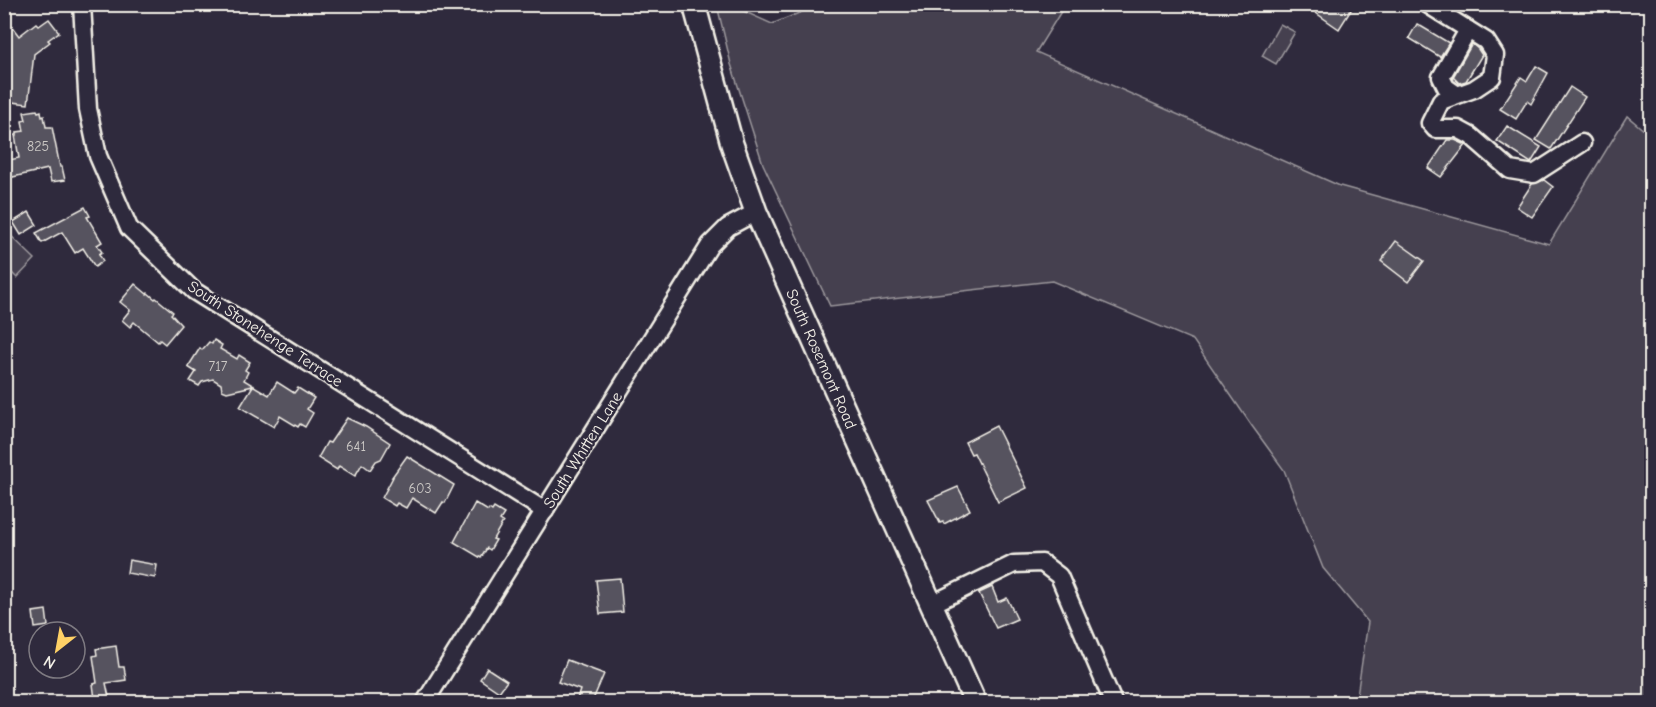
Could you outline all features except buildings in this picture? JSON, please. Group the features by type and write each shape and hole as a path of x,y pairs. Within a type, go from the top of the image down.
{"main road":[{"name":"South Rosemont Road","path":"694,4 732,144 756,212 975,702"}],"street":[{"name":"South Stonehenge Terrace","path":"82,4 88,109 98,156 129,228 194,291 545,511"},
{"path":"1427,4 1486,41 1495,55 1492,77 1474,89 1441,101 1430,123 1435,129 1458,129 1471,136 1510,170 1534,174 1582,144"},
{"path":"1456,94 1446,87 1441,77 1468,30"},
{"name":"South Whitten Lane","path":"425,702 710,245 728,227 756,212"},
{"path":"932,604 1014,564 1042,563 1059,576 1113,702"}],"shaded area":[{"path":"717,5 742,5 741,10 772,24 819,5 1065,5 1036,52 1340,186 1549,244 1627,116 1652,137 1651,702 1356,702 1368,622 1323,568 1284,470 1193,340 1052,281 830,306 763,164 731,64"},
{"path":"1280,24 1295,32 1276,64 1262,56"},
{"path":"5,230 35,259 17,278 5,266"}]}
